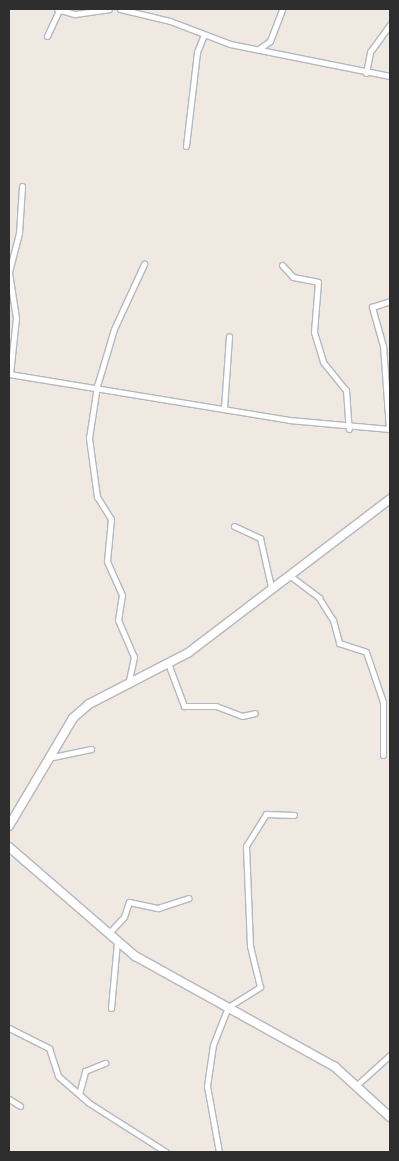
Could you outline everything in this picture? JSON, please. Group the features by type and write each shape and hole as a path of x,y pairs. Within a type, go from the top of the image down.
{"street":[{"path":"47,36 58,9 75,14 109,9"},
{"path":"120,9 156,16 204,35 257,49 366,73 390,76"},
{"path":"257,49 270,41 282,9"},
{"path":"366,73 370,52 390,24"},
{"path":"186,146 197,52 204,35"},
{"path":"22,186 19,233 9,272 16,318 9,374 97,386 349,429 390,429 383,346 372,307 390,301"},
{"path":"127,688 134,657 120,629 122,595 107,561 111,519 97,497 89,457 97,386 114,329 144,264"},
{"path":"282,265 293,277 318,282 314,332 323,362 346,390 349,429"},
{"path":"224,408 229,336"},
{"path":"9,826 46,758 73,718 89,704 127,688 169,666 271,587 390,499"},
{"path":"234,526 262,541 271,587"},
{"path":"289,575 319,598 333,620 338,644 366,652 383,702 383,755"},
{"path":"169,666 184,706 216,706 242,716 255,713"},
{"path":"46,758 91,749"},
{"path":"219,1152 207,1086 213,1045 228,1007 260,987 249,940 246,846 266,814 294,815"},
{"path":"9,847 117,942 181,985 228,1007 359,1084 390,1117"},
{"path":"108,934 124,916 129,902 156,908 188,898"},
{"path":"111,1008 117,942"},
{"path":"9,1028 48,1048 58,1076 79,1094 166,1152"},
{"path":"359,1084 390,1055"},
{"path":"79,1094 85,1071 105,1063"},
{"path":"9,1098 20,1106"}]}
